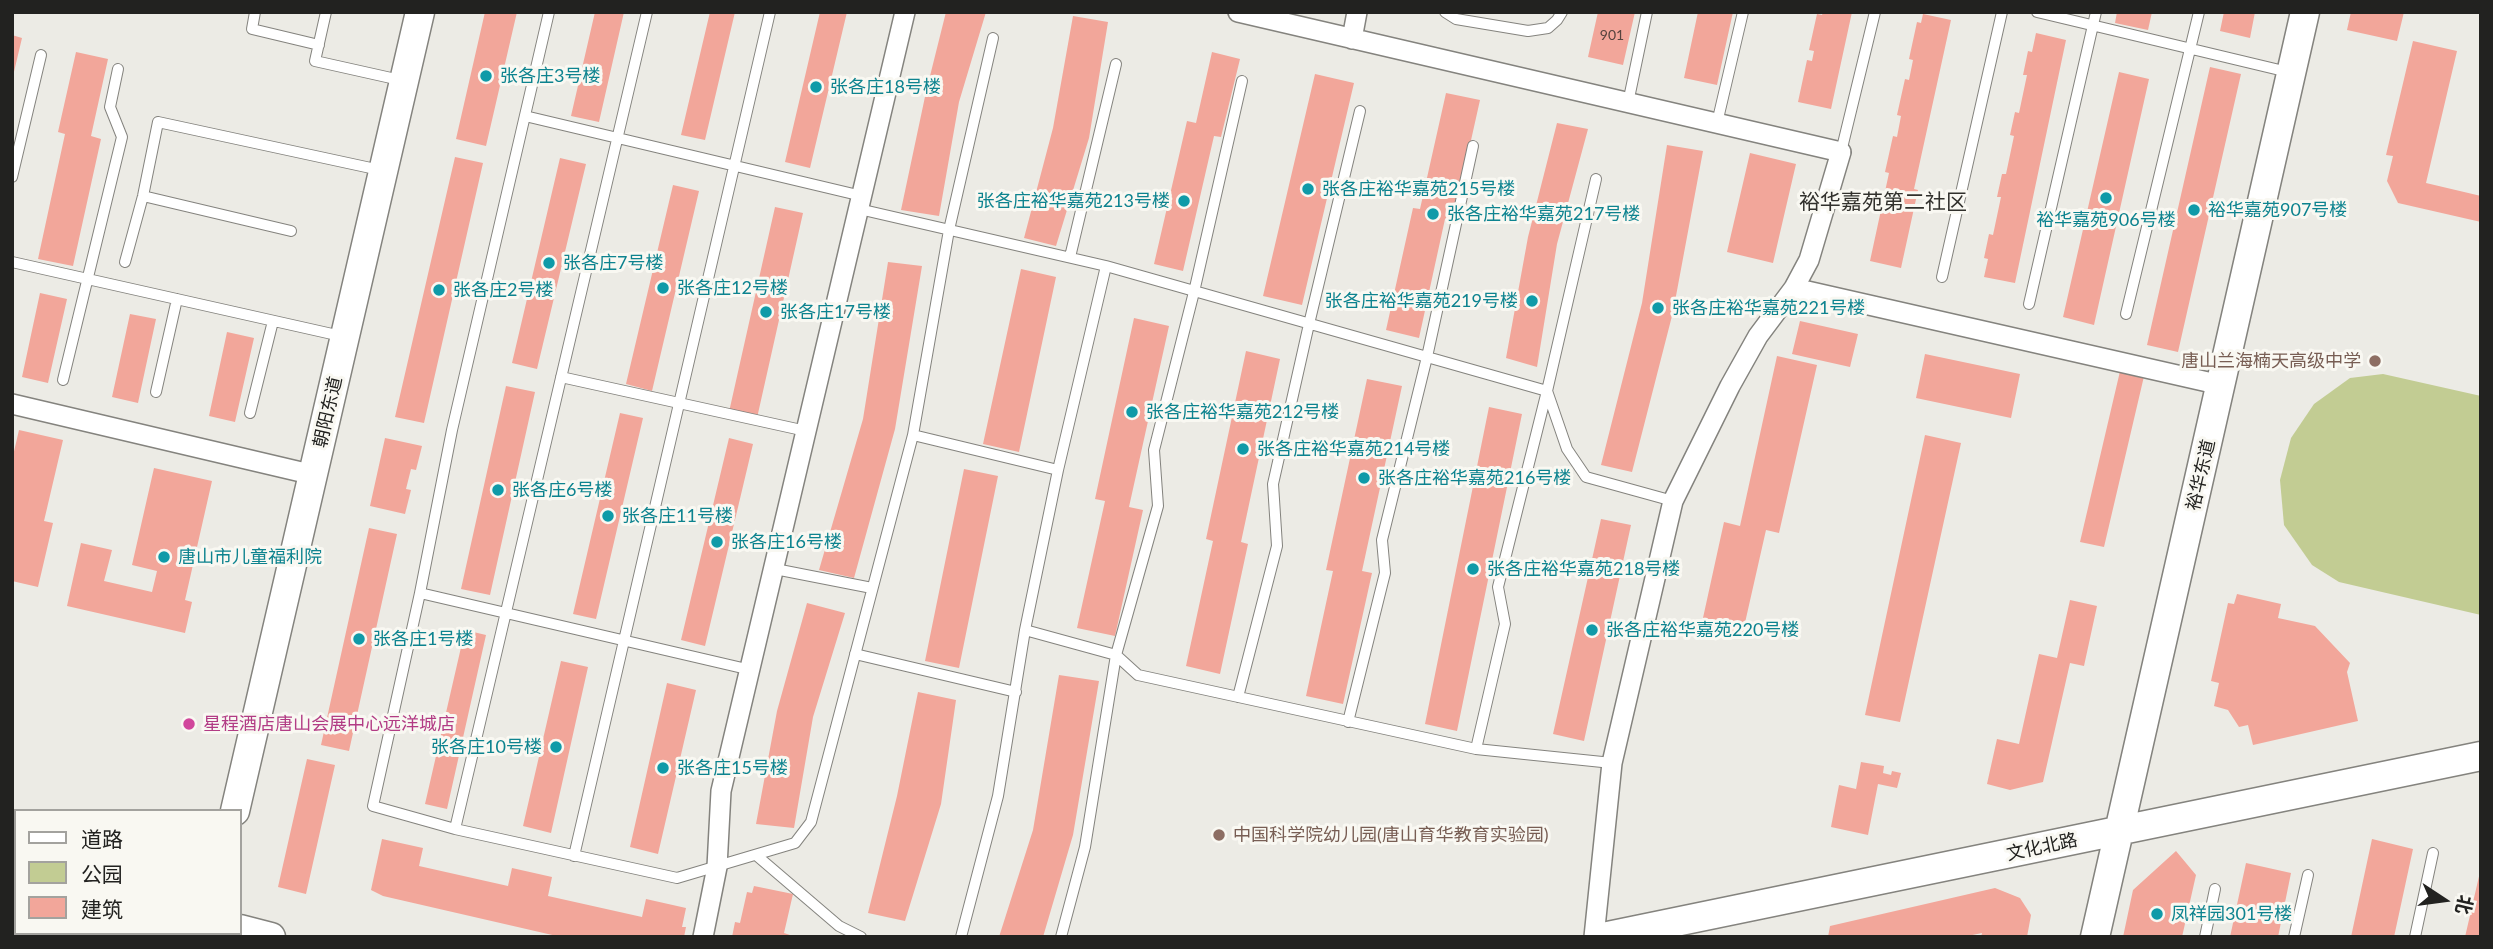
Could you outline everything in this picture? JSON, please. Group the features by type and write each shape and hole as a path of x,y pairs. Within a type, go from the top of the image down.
{"street":[{"name":"朝阳东道","path":"235,809 420,12"},
{"path":"703,937 717,867 722,791 905,12"},
{"path":"1238,12 1842,152 1809,260 1794,288 1752,346 1673,501 1612,763 1594,937"},
{"path":"1352,39 1357,12"},
{"name":"裕华东道","path":"2095,937 2305,12"},
{"path":"1794,288 2221,385"},
{"path":"12,404 314,475"},
{"name":"文化北路","path":"1603,937 2481,756"},
{"path":"242,930 271,937"}],"lane":[{"path":"255,12 251,29 319,45"},
{"path":"326,12 315,61 404,81"},
{"path":"549,12 452,430 420,593 373,806 455,828 677,878 795,843 811,822 913,435 949,230 993,38"},
{"path":"455,828 647,12"},
{"path":"574,856 771,12"},
{"path":"1445,12 1456,19 1538,31 1548,28 1558,20 1562,12"},
{"path":"1628,103 1647,12"},
{"path":"1717,123 1743,12"},
{"path":"1842,152 1875,12"},
{"path":"1942,277 2002,12"},
{"path":"2037,12 2292,72"},
{"path":"2029,304 2096,12"},
{"path":"2126,314 2199,12"},
{"path":"12,177 17,138 41,55"},
{"path":"1070,257 1116,64"},
{"path":"63,380 122,137 110,107 118,69"},
{"path":"1061,937 1085,847 1116,655 1158,506 1154,450 1194,292 1242,81"},
{"path":"1238,698 1277,546 1273,484 1360,111"},
{"path":"525,116 735,166 949,230 1106,265 1546,391"},
{"path":"124,262 143,197 158,121 384,171"},
{"path":"1348,722 1385,573 1382,540 1427,357 1473,146"},
{"path":"1476,748 1505,624 1498,587 1596,178"},
{"path":"143,197 291,231"},
{"path":"12,262 345,337"},
{"path":"961,937 998,796 1025,630 1058,470 1106,265"},
{"path":"156,392 177,299"},
{"path":"250,413 273,321"},
{"path":"561,377 807,432"},
{"path":"1546,391 1567,449 1586,477 1673,501"},
{"path":"913,435 1058,470"},
{"path":"775,569 872,588"},
{"path":"420,593 751,670"},
{"path":"1025,630 1116,655 1138,675 1238,698 1476,748 1612,763"},
{"path":"855,654 1016,692"},
{"path":"2415,937 2433,853"},
{"path":"756,855 839,926 861,937"},
{"path":"2294,937 2308,875"},
{"path":"2205,937 2215,889"}],"green space":[{"path":"2383,374 2481,396 2481,615 2339,582 2312,565 2284,525 2280,480 2291,438 2314,404 2350,378"}],"building":[{"name":"张各庄3号楼","path":"485,12 517,12 486,146 456,139"},
{"path":"595,12 624,12 599,122 571,116"},
{"path":"710,12 735,12 705,140 681,135"},
{"name":"张各庄18号楼","path":"820,12 847,12 810,168 785,162"},
{"path":"946,12 986,12 959,102 939,216 901,210"},
{"path":"1598,12 1635,12 1623,65 1588,57"},
{"path":"1698,12 1733,12 1717,85 1684,78"},
{"path":"1823,12 1852,12 1831,109 1798,102 1807,60 1812,61 1814,51 1809,50 1817,14 1822,15"},
{"path":"2117,12 2152,12 2148,30 2115,23"},
{"path":"2224,12 2255,12 2250,38 2220,31"},
{"path":"2351,12 2404,12 2397,41 2347,30"},
{"path":"1923,14 1951,20 1914,189 1918,190 1901,268 1870,261 1889,173 1885,172 1893,136 1897,137 1901,116 1897,115 1905,79 1909,80 1913,60 1909,59 1917,22 1921,23"},
{"path":"1073,16 1108,22 1089,138 1056,246 1024,238 1053,128"},
{"path":"2036,33 2066,40 2015,283 1984,277 1988,259 1984,258 1989,234 1993,235 2001,197 1997,197 2002,174 2006,174 2014,136 2010,135 2015,112 2019,113 2027,75 2023,75 2028,51 2032,52"},
{"path":"12,35 22,38 13,76 12,76"},
{"path":"2413,41 2457,51 2426,183 2481,196 2481,222 2398,203 2387,181 2393,156 2386,155"},
{"path":"76,52 108,59 91,136 101,139 73,266 38,259 65,134 58,132"},
{"name":"张各庄裕华嘉苑213号楼","path":"1212,52 1240,59 1221,137 1214,136 1183,271 1154,264 1187,121 1196,123"},
{"name":"裕华嘉苑907号楼","path":"2210,67 2241,74 2178,352 2147,345"},
{"name":"裕华嘉苑906号楼","path":"2119,72 2149,79 2094,325 2063,317"},
{"name":"张各庄裕华嘉苑215号楼","path":"1315,74 1354,83 1302,305 1263,296"},
{"name":"张各庄裕华嘉苑217号楼","path":"1446,93 1480,100 1453,221 1445,219 1419,338 1386,330 1413,208 1420,209"},
{"name":"张各庄裕华嘉苑219号楼","path":"1557,123 1588,129 1557,244 1537,367 1506,358 1528,237"},
{"name":"张各庄裕华嘉苑221号楼","path":"1667,145 1703,151 1673,312 1632,472 1601,465 1642,303"},
{"path":"1750,153 1796,164 1773,263 1727,252"},
{"name":"张各庄2号楼","path":"455,157 483,163 424,423 395,417"},
{"name":"张各庄7号楼","path":"560,158 586,164 537,369 512,363"},
{"name":"张各庄12号楼","path":"673,185 699,191 652,391 626,384"},
{"name":"张各庄17号楼","path":"775,207 803,213 757,418 729,412"},
{"path":"888,262 922,266 895,429 854,578 819,570 863,419"},
{"path":"1021,269 1056,277 1019,452 983,444"},
{"path":"40,293 67,299 48,383 22,377"},
{"path":"130,314 156,319 138,403 112,397"},
{"name":"张各庄裕华嘉苑212号楼","path":"1134,318 1169,326 1129,507 1143,510 1115,636 1077,628 1105,501 1095,499"},
{"path":"1800,321 1858,334 1850,367 1792,354"},
{"path":"227,332 254,338 235,422 209,416"},
{"name":"张各庄裕华嘉苑214号楼","path":"1246,351 1280,359 1241,542 1248,544 1220,674 1186,666 1213,541 1206,539"},
{"path":"1925,354 2020,374 2011,418 1916,398"},
{"path":"1777,356 1817,365 1779,533 1766,530 1742,636 1701,627 1724,522 1740,526"},
{"path":"2121,367 2145,372 2104,547 2080,542"},
{"name":"张各庄裕华嘉苑216号楼","path":"1367,379 1402,386 1362,571 1372,573 1343,704 1306,696 1333,571 1326,570"},
{"name":"张各庄6号楼","path":"506,386 535,392 490,595 461,589"},
{"name":"张各庄裕华嘉苑218号楼","path":"1489,407 1522,414 1457,731 1425,724"},
{"name":"张各庄11号楼","path":"620,413 643,418 596,619 573,614"},
{"path":"19,430 63,440 44,521 53,523 38,587 12,581 12,460"},
{"path":"1925,435 1961,443 1900,722 1865,715"},
{"path":"385,438 422,446 416,470 411,469 406,489 411,490 405,514 370,506"},
{"name":"张各庄16号楼","path":"729,438 753,444 705,646 681,640"},
{"name":"唐山市儿童福利院","path":"154,468 212,481 185,600 192,602 185,633 67,606 81,543 112,550 104,581 152,592 157,571 132,565"},
{"path":"964,469 998,476 959,668 925,661"},
{"name":"张各庄裕华嘉苑220号楼","path":"1601,519 1631,525 1584,741 1553,734"},
{"name":"张各庄1号楼","path":"369,528 397,534 349,751 321,745"},
{"path":"2237,594 2281,604 2278,618 2315,626 2350,663 2347,672 2358,721 2253,745 2248,725 2239,727 2228,710 2214,706 2219,683 2211,681 2228,603 2234,604"},
{"path":"2070,600 2097,606 2084,666 2070,663 2043,782 2010,790 1987,784 1997,739 2019,744 2039,654 2057,658"},
{"path":"807,603 845,613 813,717 794,828 756,824 777,711"},
{"path":"465,630 486,635 447,809 425,804"},
{"name":"张各庄10号楼","path":"561,661 588,667 551,833 523,826"},
{"path":"1059,675 1099,681 1073,835 1043,937 999,937 1033,830"},
{"name":"张各庄15号楼","path":"667,683 696,690 658,854 630,847"},
{"path":"918,692 956,700 941,804 905,921 868,913 897,796"},
{"path":"307,759 335,765 306,894 278,887"},
{"path":"1861,762 1884,766 1883,773 1901,773 1897,788 1878,784 1868,835 1831,827 1839,785 1856,789"},
{"path":"382,839 423,848 419,866 508,886 512,868 552,877 548,896 642,917 646,899 686,908 682,927 686,927 684,937 561,937 383,896 371,890"},
{"path":"2372,839 2413,849 2394,937 2351,937"},
{"name":"凤祥园301号楼","path":"2176,851 2196,875 2182,937 2123,937 2133,890"},
{"path":"2246,863 2291,873 2278,937 2230,937"},
{"path":"2480,872 2481,937 2465,937"},
{"path":"754,886 793,894 784,933 796,937 732,937 735,922 740,923 747,892 752,893"},
{"path":"1995,888 2020,898 2031,915 2027,937 1981,937 1982,933 1963,937 1828,937 1830,926"}],"place":[{"name":"张各庄3号楼","path":"486,76"},
{"name":"张各庄18号楼","path":"816,87"},
{"name":"张各庄裕华嘉苑215号楼","path":"1308,189"},
{"name":"裕华嘉苑906号楼","path":"2106,198"},
{"name":"张各庄裕华嘉苑213号楼","path":"1184,201"},
{"name":"裕华嘉苑907号楼","path":"2194,210"},
{"name":"张各庄裕华嘉苑217号楼","path":"1433,214"},
{"name":"张各庄7号楼","path":"549,263"},
{"name":"张各庄12号楼","path":"663,288"},
{"name":"张各庄2号楼","path":"439,290"},
{"name":"张各庄裕华嘉苑219号楼","path":"1532,301"},
{"name":"张各庄裕华嘉苑221号楼","path":"1658,308"},
{"name":"张各庄17号楼","path":"766,312"},
{"name":"唐山兰海楠天高级中学","path":"2375,361"},
{"name":"张各庄裕华嘉苑212号楼","path":"1132,412"},
{"name":"张各庄裕华嘉苑214号楼","path":"1243,449"},
{"name":"张各庄裕华嘉苑216号楼","path":"1364,478"},
{"name":"张各庄6号楼","path":"498,490"},
{"name":"张各庄11号楼","path":"608,516"},
{"name":"张各庄16号楼","path":"717,542"},
{"name":"唐山市儿童福利院","path":"164,557"},
{"name":"张各庄裕华嘉苑218号楼","path":"1473,569"},
{"name":"张各庄裕华嘉苑220号楼","path":"1592,630"},
{"name":"张各庄1号楼","path":"359,639"},
{"name":"星程酒店唐山会展中心远洋城店","path":"189,724"},
{"name":"张各庄10号楼","path":"556,747"},
{"name":"张各庄15号楼","path":"663,768"},
{"name":"中国科学院幼儿园(唐山育华教育实验园)","path":"1219,835"},
{"name":"凤祥园301号楼","path":"2157,914"}],"district":[{"name":"裕华嘉苑第二社区","path":"1883,202"}]}
